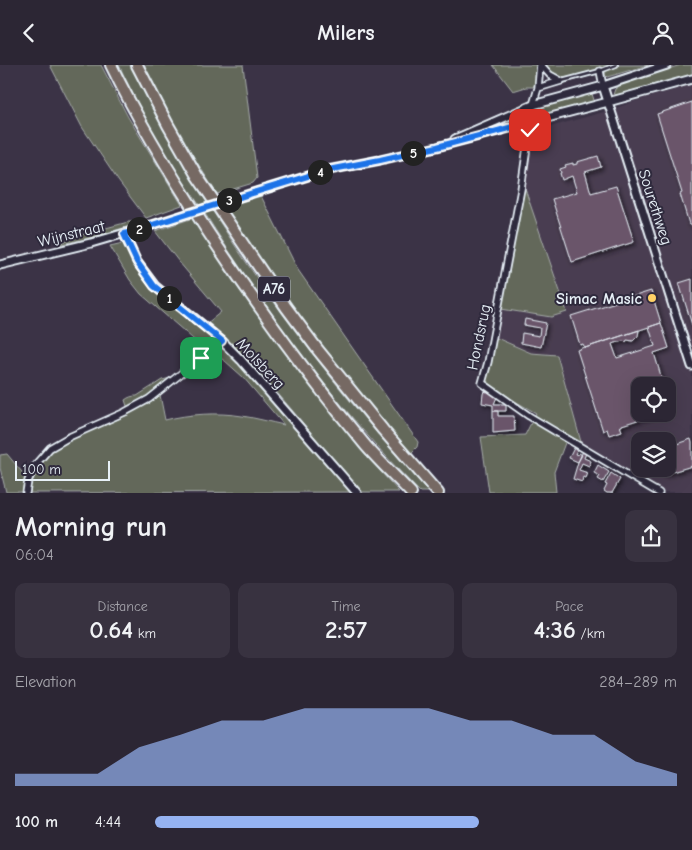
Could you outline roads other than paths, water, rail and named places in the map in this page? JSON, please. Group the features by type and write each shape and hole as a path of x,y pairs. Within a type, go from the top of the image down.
{"highway":[{"name":"A76","path":"111,65 182,191 240,281 312,379 367,447 411,493"},
{"name":"A76","path":"137,65 168,125 197,175 286,307 318,350 383,430 438,493"}],"street":[{"path":"540,65 550,75 561,81"},
{"path":"532,122 540,65"},
{"path":"437,147 533,105 604,86 667,65"},
{"path":"600,71 604,86"},
{"path":"437,147 692,79"},
{"path":"538,88 561,81"},
{"name":"Sourethweg","path":"604,86 691,362"},
{"name":"Hondsrug","path":"532,122 488,362 482,383 529,416 659,493"},
{"name":"Wijnstraat","path":"0,265 124,234 328,170 437,147"},
{"name":"Molsberg","path":"124,234 137,262 154,286 222,341 252,372 357,493"},
{"path":"26,493 28,481 36,464 50,448 149,399 222,341"}],"lane":[{"path":"561,81 616,65"}],"place":[{"name":"Simac Masic","path":"652,298"}]}
